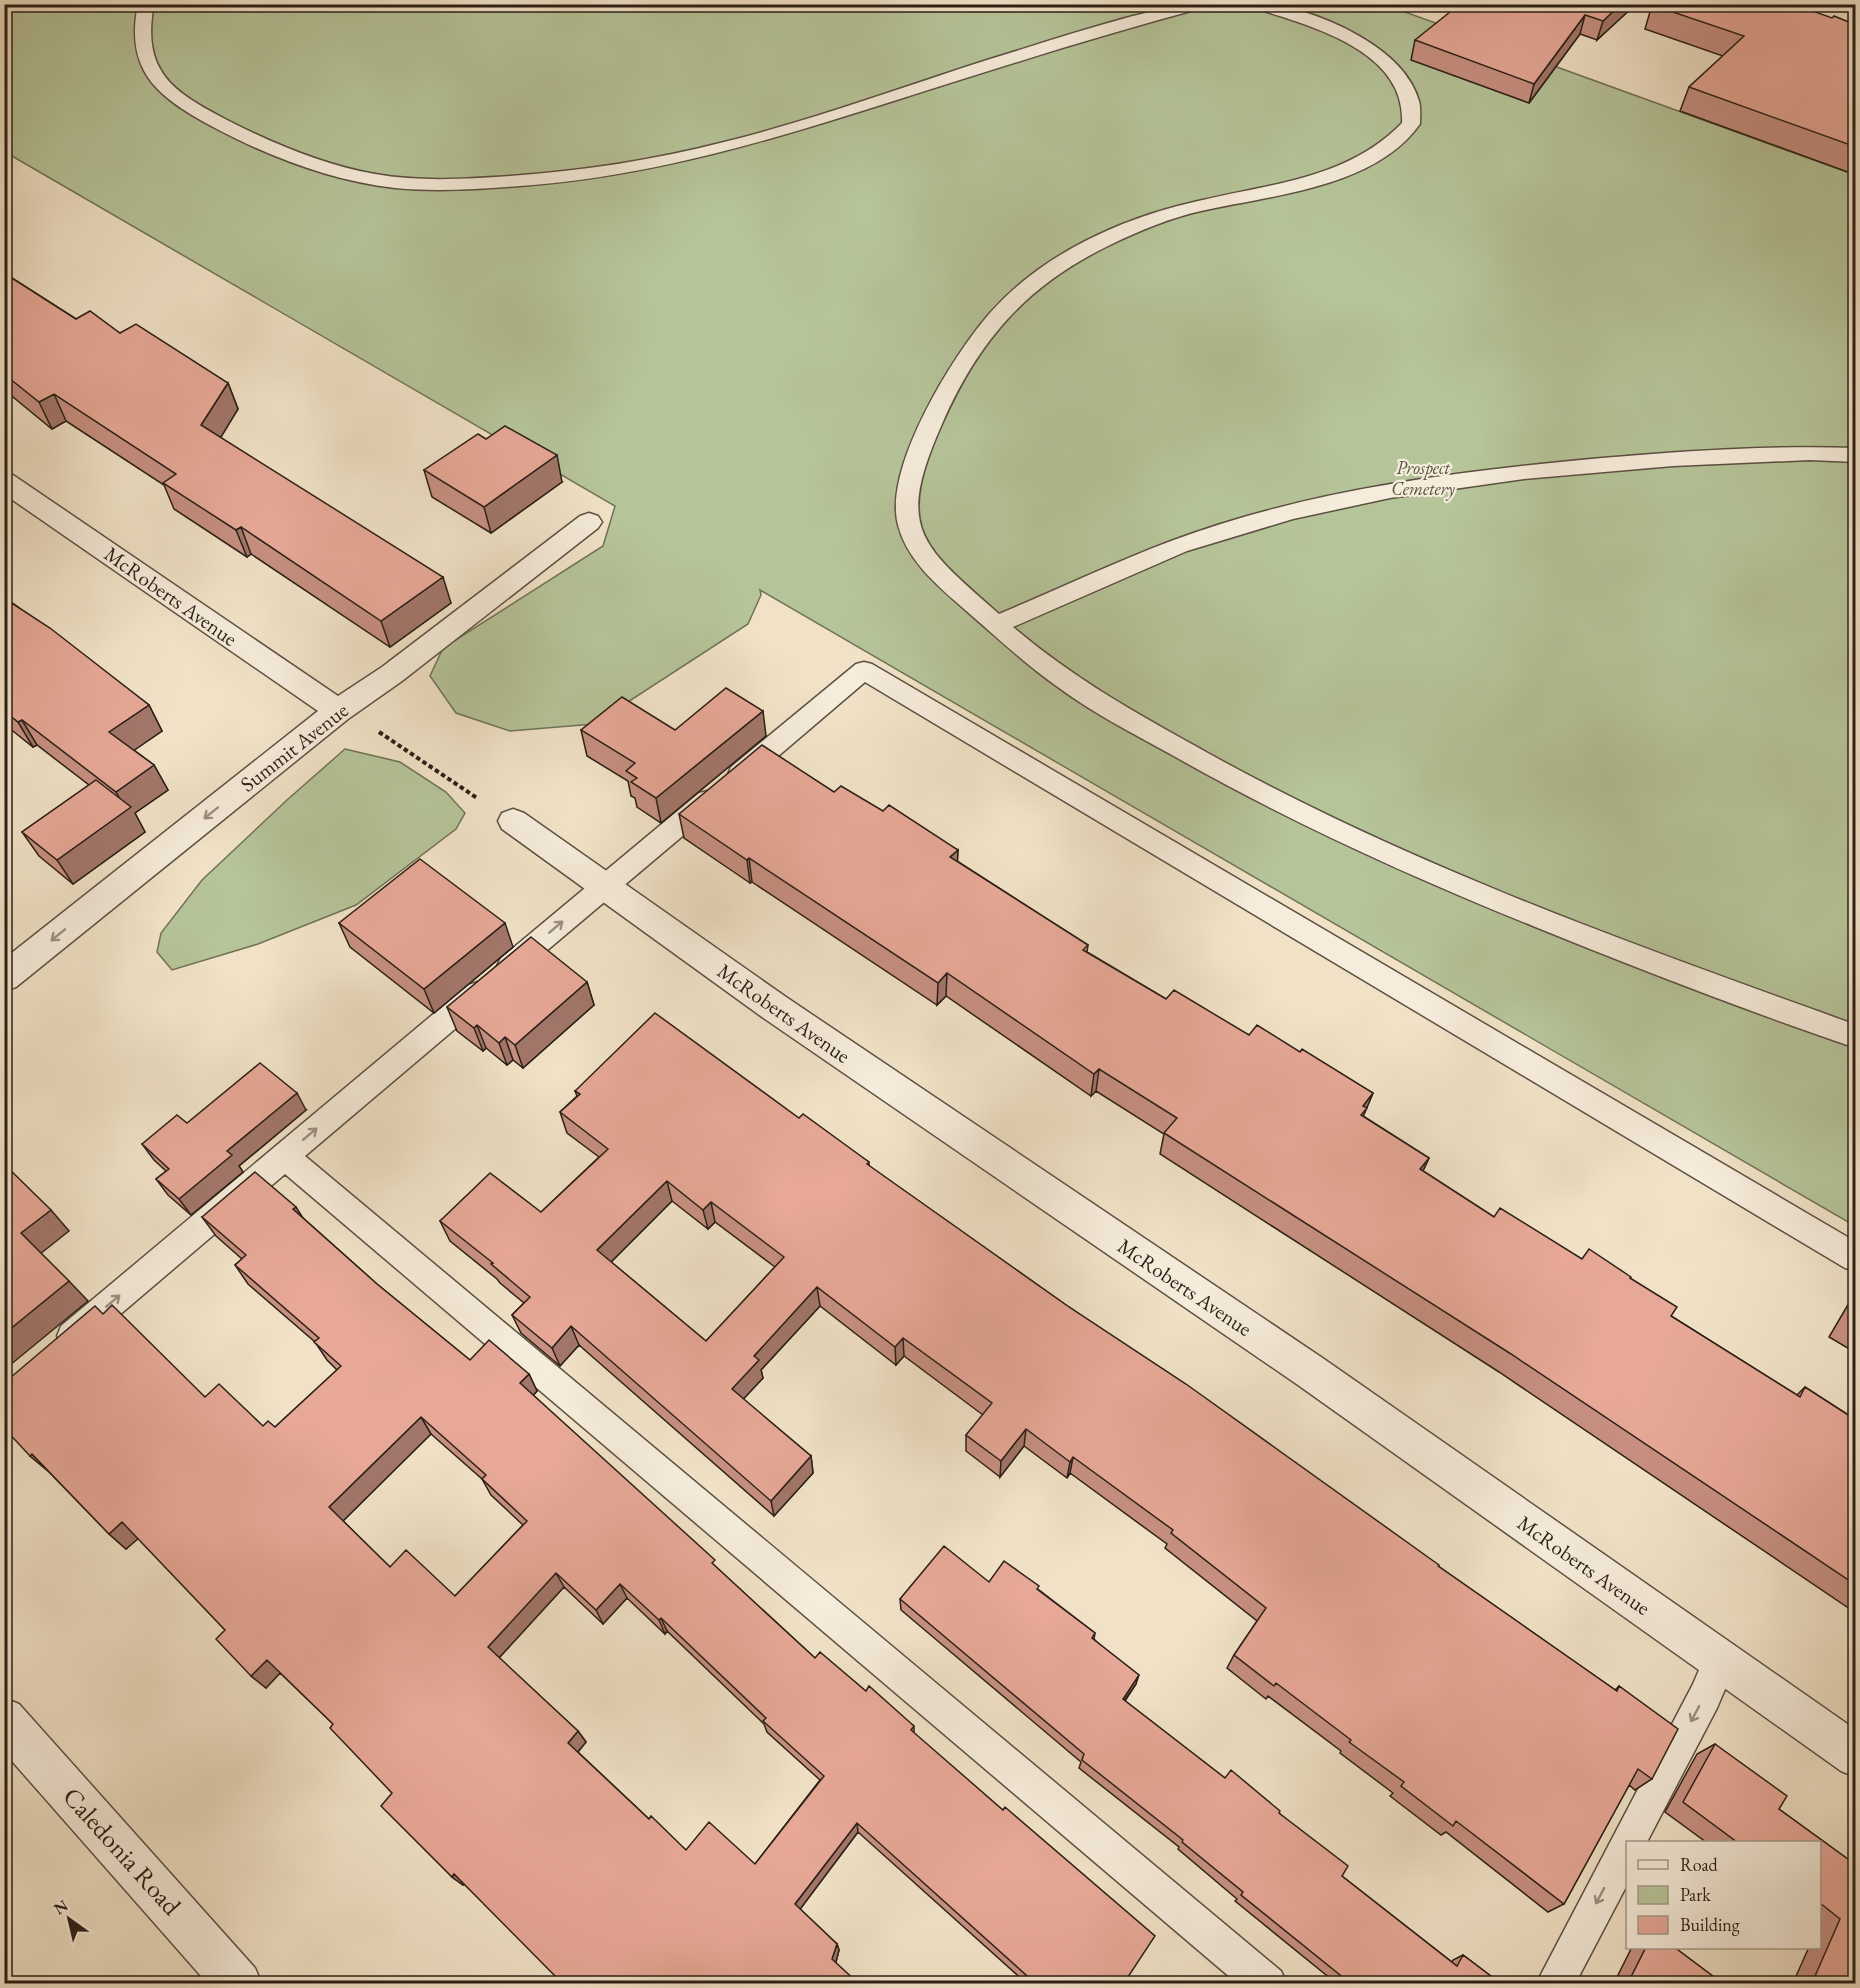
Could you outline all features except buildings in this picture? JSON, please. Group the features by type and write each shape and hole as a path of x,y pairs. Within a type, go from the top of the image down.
{"street":[{"name":"McRoberts Avenue","path":"4,481 338,711"},
{"name":"Summit Avenue","path":"4,978 338,711 392,674 589,522"},
{"name":"McRoberts Avenue","path":"500,813 783,1013 1311,1372 1856,1756"},
{"name":"Caledonia Road","path":"4,1719 239,1983"}],"lane":[{"path":"146,4 141,36 151,70 161,86 201,114 258,142 333,169 389,181 445,184 542,179 613,171 714,151 1104,29 1200,4"},
{"path":"1257,4 1336,30 1353,38 1371,51 1394,74 1410,98 1411,124 1402,136 1358,166 1300,185 1167,214 1096,243 1020,291 992,321 964,359 940,401 909,475 906,515 911,533 928,562 1044,665 1080,691 1214,770 1319,822 1464,889 1585,937 1856,1037"},
{"path":"998,624 1179,546 1290,512 1390,490 1524,472 1673,459 1810,453 1856,455"},
{"path":"50,1354 864,670 1856,1258"},
{"path":"284,1156 1268,1983"},
{"path":"1629,1841 1705,1696 1720,1661"},
{"path":"1555,1983 1626,1847"}],"path":[{"path":"372,728 500,813"}],"green space":[{"name":"Prospect Cemetery","path":"1383,4 1855,175 1855,1226 760,590 761,595 748,624 594,724 510,731 456,713 430,676 443,648 603,546 615,506 5,152 5,5"},
{"path":"345,749 400,762 446,792 465,813 456,829 356,905 258,944 172,970 157,952 161,933 202,880"}]}
